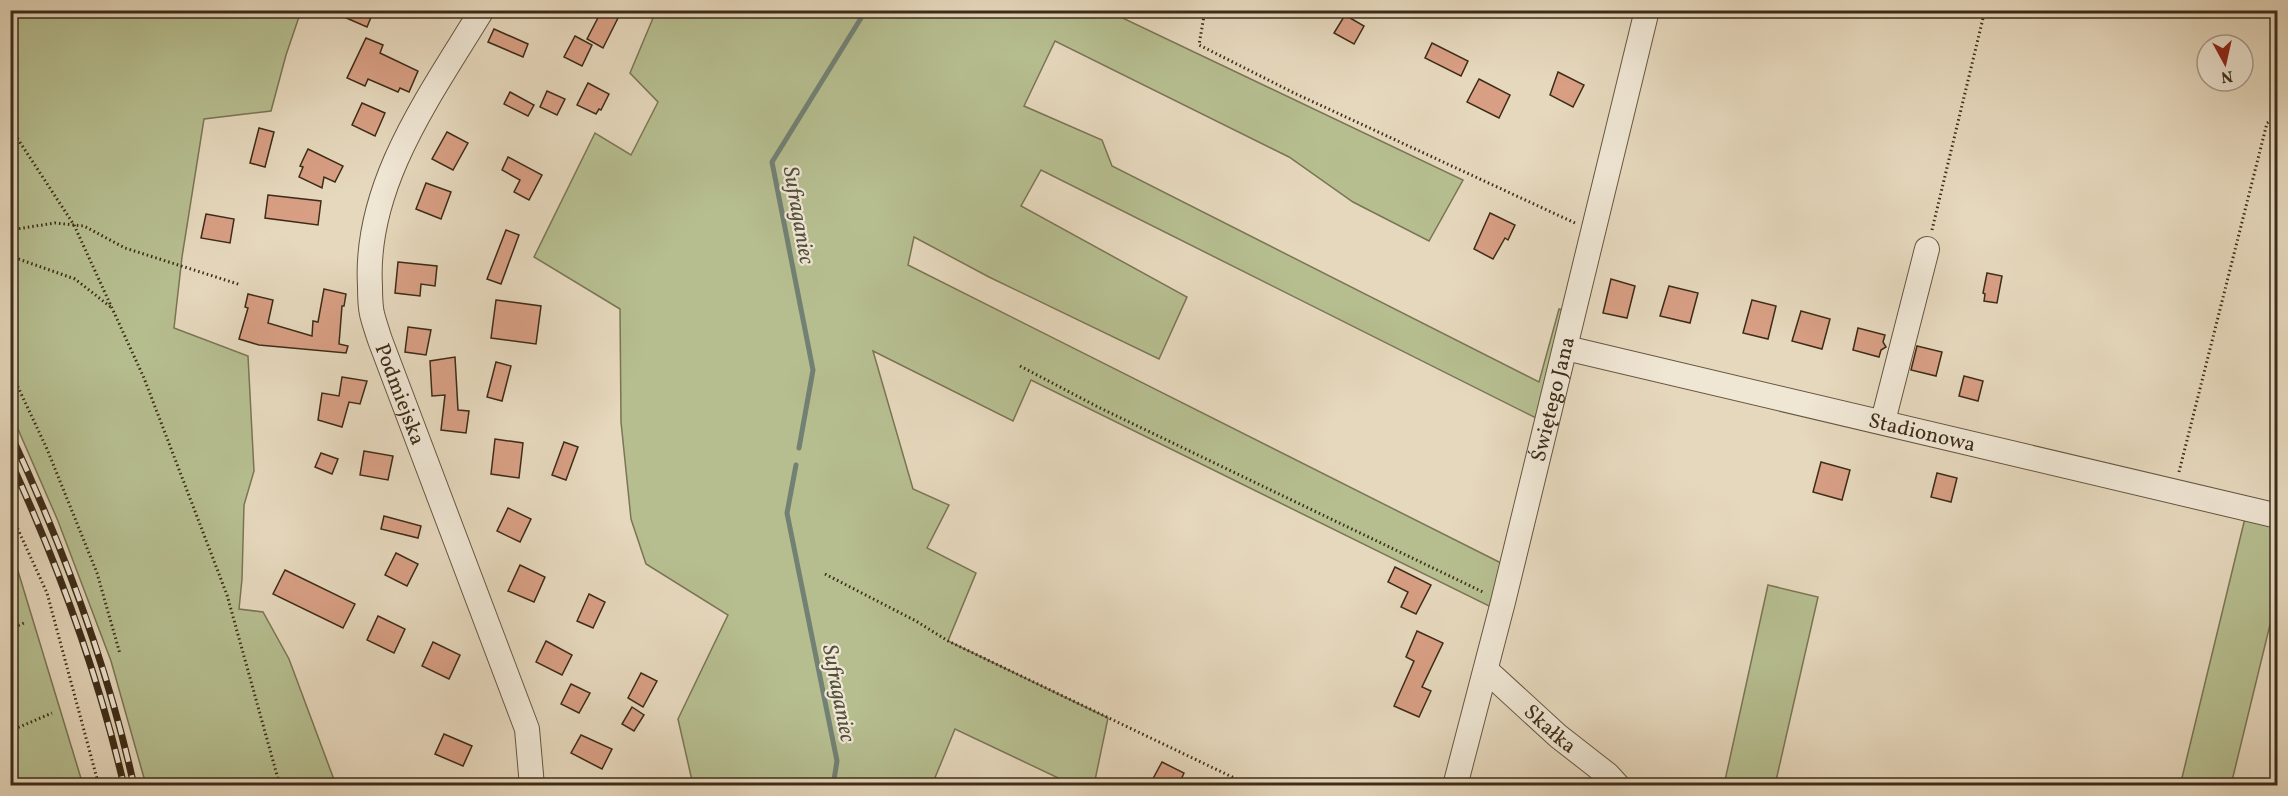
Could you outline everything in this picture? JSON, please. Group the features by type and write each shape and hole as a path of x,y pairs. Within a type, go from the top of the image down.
{"street":[{"name":"Podmiejska","path":"482,10 403,144 381,200 372,234 369,274 371,312 526,729 532,786"},
{"name":"Świętego Jana","path":"1455,786 1566,348 1647,10"},
{"path":"1883,421 1927,249"},
{"name":"Stadionowa","path":"1566,348 1883,421 2277,516"},
{"name":"Skałka","path":"1486,670 1558,736 1608,775 1618,786"}],"path":[{"path":"1205,10 1199,45 1294,93 1593,232"},
{"path":"1927,249 1985,10"},
{"path":"2175,491 2267,123 2277,116"},
{"path":"10,127 74,225 144,378 227,595 280,786"},
{"path":"10,230 55,223 84,226 125,248 242,285"},
{"path":"10,256 75,279 113,309"},
{"path":"1020,366 1098,407 1503,602"},
{"path":"10,370 47,449 97,573 120,654"},
{"path":"10,512 47,593 99,786"},
{"path":"825,574 916,621 948,641 1251,786"},
{"path":"10,629 24,623"},
{"path":"10,731 52,713"}],"green space":[{"path":"10,11 301,11 271,111 204,119 182,257 174,328 248,356 254,471 244,505 239,609 263,612 289,659 336,785 146,785 111,661 58,521 11,413"},
{"path":"656,11 1108,11 1463,180 1429,241 1353,202 1289,157 1055,41 1024,106 1102,140 1112,166 1539,382 1559,309 1566,311 1538,419 1041,170 1021,206 1187,297 1159,359 989,277 914,237 908,265 1503,564 1493,608 1031,380 1013,421 873,351 913,489 949,505 927,548 976,573 948,641 1108,718 1094,785 1073,785 955,729 932,785 693,785 678,719 728,615 646,564 631,519 621,422 620,309 534,257 595,133 631,155 658,102 630,73"},
{"path":"2246,514 2277,521 2277,596 2231,785 2180,786"},
{"path":"11,548 83,785 11,785"},
{"path":"1768,585 1818,597 1775,785 1724,785"}],"building":[{"path":"328,10 374,10 367,27"},
{"path":"602,10 622,10 603,48 587,39"},
{"path":"1345,15 1364,26 1354,44 1334,33"},
{"path":"494,29 528,44 523,57 488,42"},
{"path":"575,36 592,45 582,66 564,57"},
{"path":"366,38 383,45 380,53 418,71 409,92 400,88 398,92 368,79 365,86 347,78"},
{"path":"1432,43 1468,61 1461,76 1425,58"},
{"path":"1558,72 1584,85 1573,107 1550,95"},
{"path":"1479,79 1510,95 1499,118 1467,102"},
{"path":"588,83 609,94 601,110 599,109 596,114 577,105"},
{"path":"547,91 565,99 557,115 540,107"},
{"path":"510,92 534,105 528,116 504,104"},
{"path":"362,103 385,113 375,136 352,125"},
{"path":"259,128 274,132 265,167 250,163"},
{"path":"447,132 468,143 453,170 432,159"},
{"path":"308,149 343,166 335,182 324,177 322,188 299,177 303,167 300,166"},
{"path":"508,157 542,175 529,200 514,192 520,180 502,170"},
{"path":"426,183 451,192 441,219 416,209"},
{"path":"268,195 321,201 318,225 265,218"},
{"path":"1490,213 1515,225 1508,240 1505,238 1493,259 1474,249"},
{"path":"206,214 234,219 230,243 201,238"},
{"path":"506,230 519,235 501,284 487,279"},
{"path":"398,262 437,266 435,286 421,284 420,296 395,293"},
{"path":"1987,273 2002,276 1997,303 1984,301 1985,294 1983,293"},
{"path":"1611,279 1635,286 1627,318 1603,313"},
{"path":"1669,286 1698,293 1690,323 1660,316"},
{"path":"324,289 346,294 344,306 342,306 339,344 348,346 346,353 259,345 239,339 248,308 245,307 248,294 273,300 268,323 312,336 313,321 318,322"},
{"path":"496,300 541,306 536,344 491,338"},
{"path":"1752,300 1776,306 1768,339 1743,333"},
{"path":"1801,311 1830,319 1822,349 1792,341"},
{"path":"408,327 431,330 426,355 405,352"},
{"path":"1858,328 1885,335 1883,342 1886,347 1881,350 1879,357 1853,350"},
{"path":"1917,346 1942,352 1936,376 1911,370"},
{"path":"455,357 458,410 469,411 466,433 441,430 445,395 432,396 430,361"},
{"path":"496,362 511,366 502,401 487,397"},
{"path":"1964,376 1983,381 1978,401 1959,396"},
{"path":"342,377 367,381 360,404 349,402 342,427 318,420 322,393 339,396"},
{"path":"495,439 523,443 519,478 491,474"},
{"path":"564,442 578,447 566,480 552,475"},
{"path":"364,451 393,456 388,480 360,475"},
{"path":"321,453 338,459 332,474 315,467"},
{"path":"1821,462 1850,470 1842,500 1813,492"},
{"path":"1937,473 1957,478 1951,502 1931,497"},
{"path":"508,508 531,519 520,542 497,531"},
{"path":"384,516 421,526 418,538 381,529"},
{"path":"396,553 418,564 407,586 385,575"},
{"path":"520,565 545,577 534,602 508,591"},
{"path":"1395,567 1431,585 1416,614 1401,607 1408,592 1388,582"},
{"path":"285,570 355,604 343,628 273,594"},
{"path":"589,594 605,602 593,628 577,621"},
{"path":"378,616 405,629 394,653 367,640"},
{"path":"1417,631 1443,643 1422,687 1431,691 1419,717 1394,706 1414,661 1406,657"},
{"path":"546,641 572,655 562,675 536,662"},
{"path":"433,642 460,655 449,679 422,666"},
{"path":"641,673 657,681 643,707 628,698"},
{"path":"571,684 590,693 579,713 561,704"},
{"path":"632,707 644,715 634,731 622,724"},
{"path":"444,734 472,746 463,766 435,754"},
{"path":"581,735 612,749 602,769 571,753"},
{"path":"1162,762 1184,773 1178,786 1149,786"}],"waterway":[{"name":"Sufraganiec","path":"799,448 813,370 772,162 866,10"},
{"name":"Sufraganiec","path":"796,465 787,513 837,761 833,786"}],"railway":[{"path":"10,433 48,519 82,606 111,695 134,786"},
{"path":"10,460 75,620 102,702 124,786"}]}
